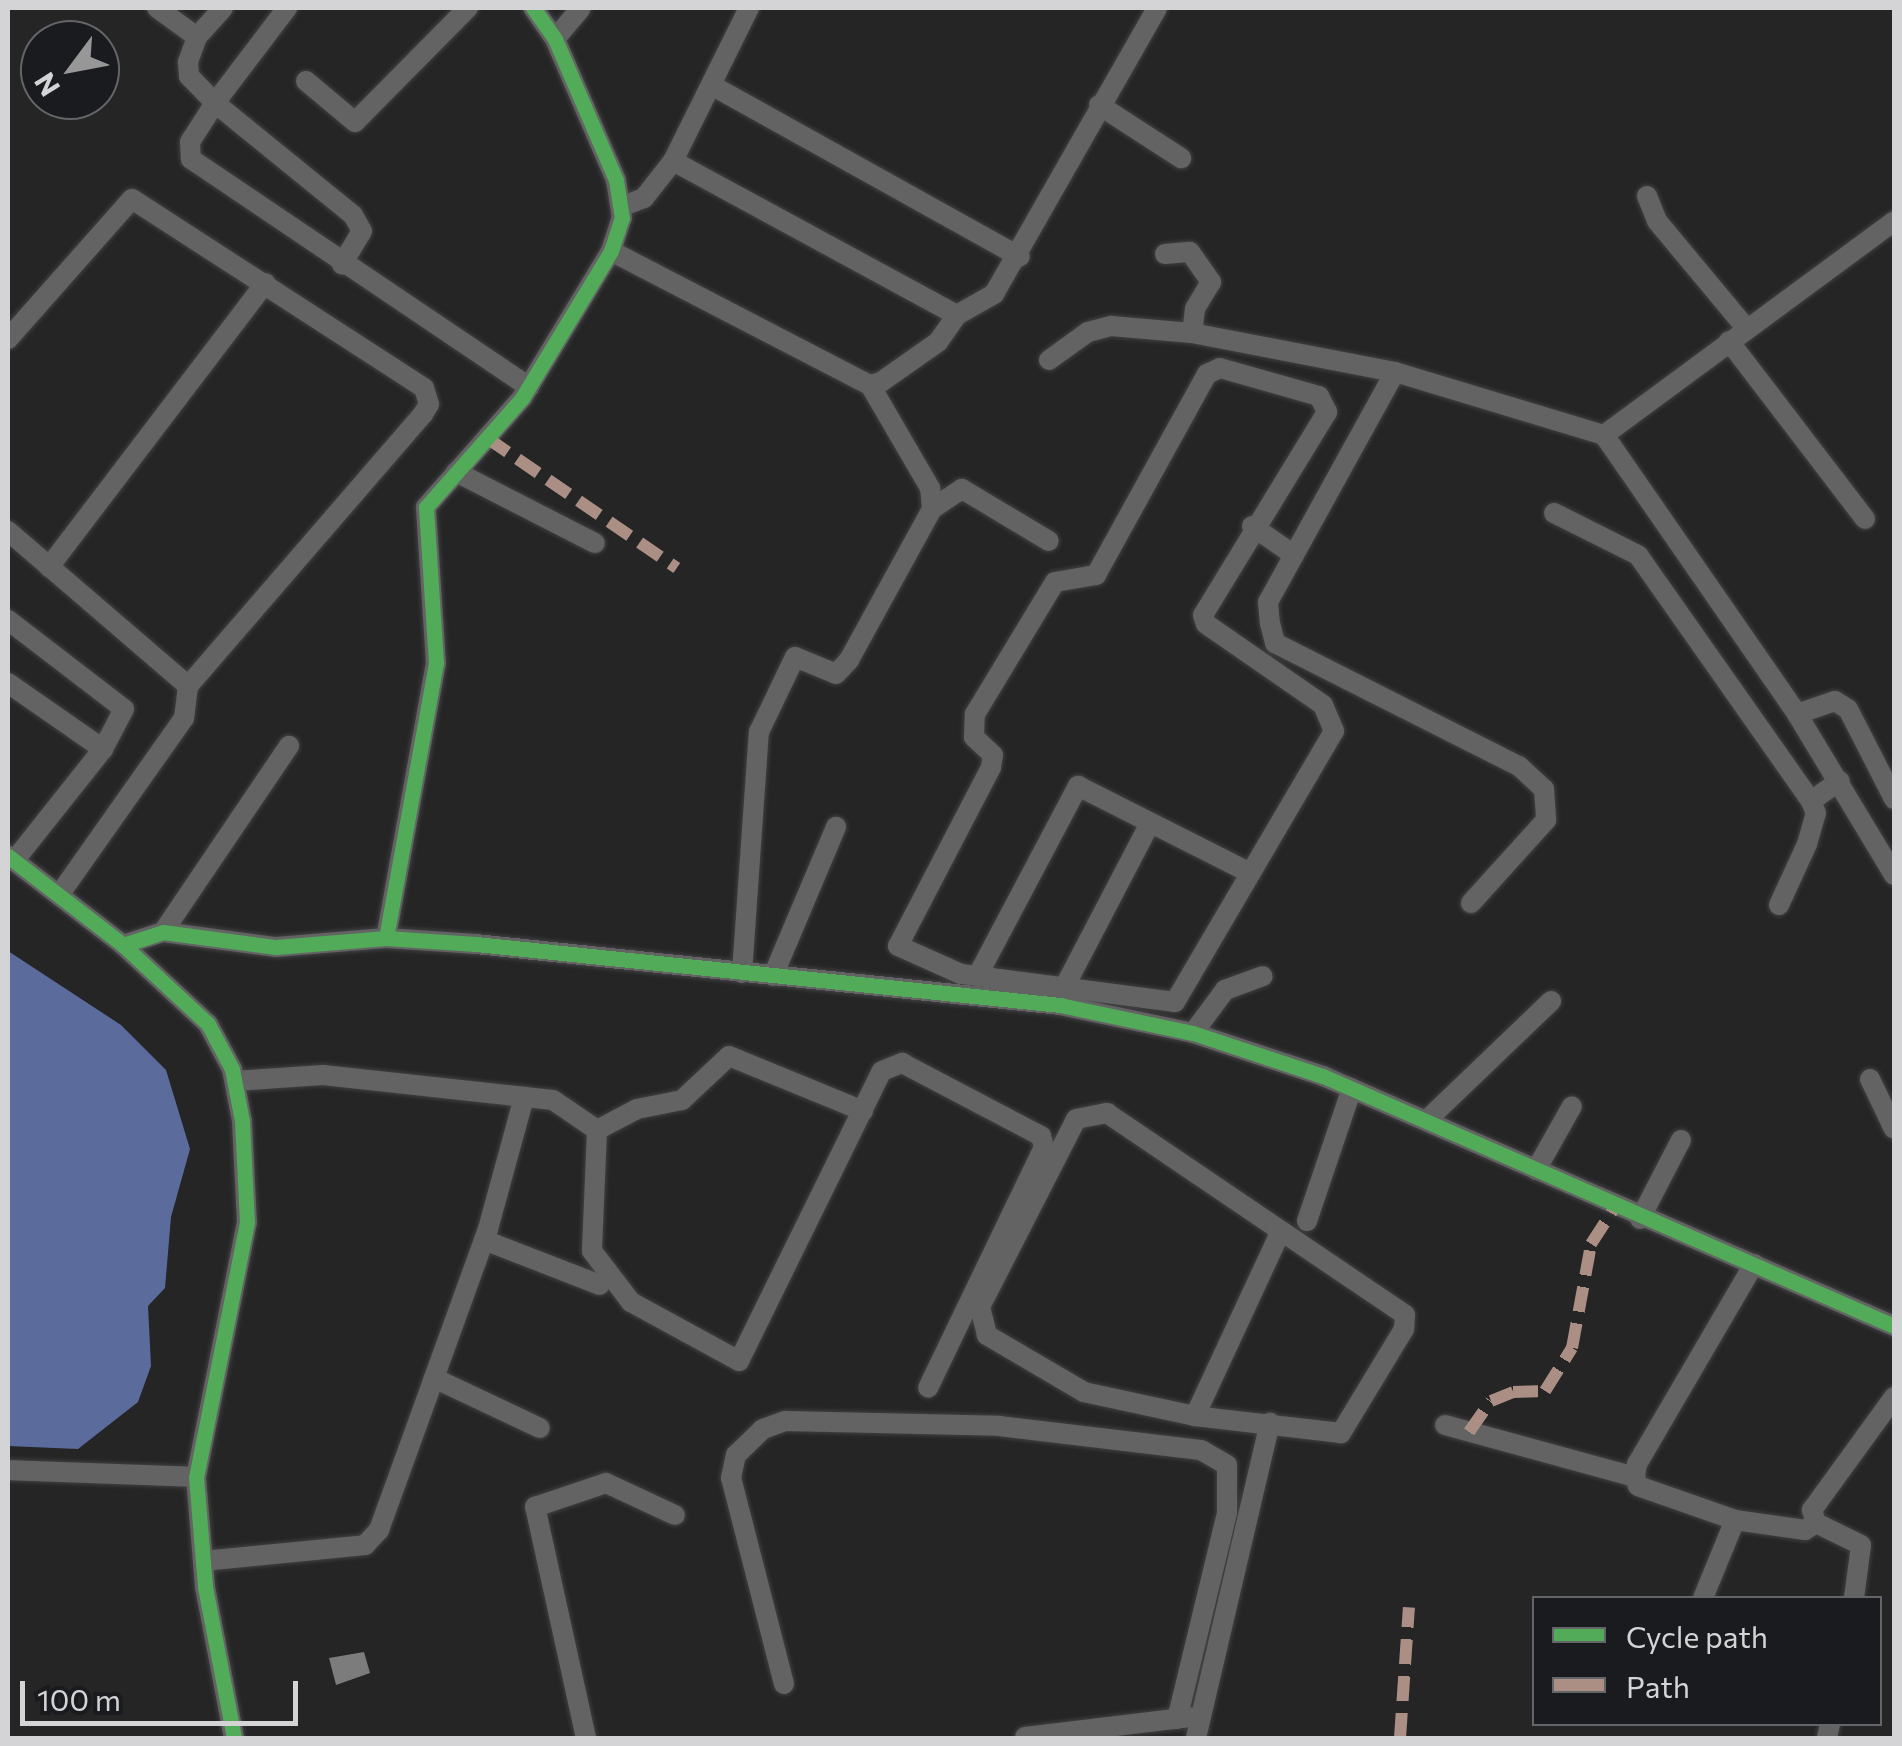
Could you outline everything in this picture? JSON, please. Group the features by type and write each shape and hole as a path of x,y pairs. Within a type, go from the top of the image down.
{"street":[{"path":"157,8 197,37"},
{"path":"223,8 197,37 189,76 214,102 353,215 362,231 342,264"},
{"path":"287,8 214,102 190,142 191,159 529,387"},
{"path":"306,81 354,122 468,8"},
{"path":"386,938 436,663 426,507 529,387 611,250 623,206 555,40 533,8"},
{"path":"555,40 581,8"},
{"path":"623,206 644,198 673,161 749,8"},
{"path":"870,385 938,342 956,315 994,294 1020,256 1099,105 1156,8"},
{"path":"713,86 1020,256"},
{"path":"1099,105 1181,158"},
{"path":"673,161 956,315"},
{"path":"1647,196 1657,221 1865,518"},
{"path":"8,339 132,199 424,388 428,404 188,686 184,718 60,894"},
{"path":"1604,435 1894,221"},
{"path":"611,250 870,385 930,488 932,509"},
{"path":"1165,254 1190,252 1211,282 1195,310 1192,333"},
{"path":"48,566 265,283"},
{"path":"1048,360 1088,332 1111,326 1192,333 1395,372 1604,435 1797,714 1892,864"},
{"path":"1220,368 1320,396 1327,412 1252,526 1202,615 1206,624 1322,704 1334,730 1174,1002 1066,984 961,974 898,946 898,937 991,768 993,754 974,737 975,714 1055,582 1096,576 1207,374 1220,368"},
{"path":"1395,372 1268,602 1276,643 1519,766 1544,789 1546,820 1471,903"},
{"path":"456,472 595,543"},
{"path":"742,973 759,732 796,657 836,674 849,660 932,509 962,489 1049,541"},
{"path":"1554,513 1638,555 1811,801 1816,813 1807,844 1780,905"},
{"path":"1252,526 1294,555"},
{"path":"8,531 188,686"},
{"path":"8,620 124,709 104,750 11,859 123,945 208,1024 235,1081 246,1222 196,1478 203,1561 234,1738"},
{"path":"8,683 104,750"},
{"path":"1797,714 1835,700 1848,708 1894,799"},
{"path":"163,932 288,746"},
{"path":"1811,801 1840,781"},
{"path":"979,973 1078,786 1250,873"},
{"path":"1066,984 1150,823"},
{"path":"772,976 836,828"},
{"path":"123,945 163,932 276,946 386,938 1060,1005 1193,1032 1352,1088 1640,1218 1894,1326"},
{"path":"1193,1032 1225,990 1264,976"},
{"path":"1427,1120 1550,1001"},
{"path":"597,1130 637,1109 682,1100 730,1056 863,1111"},
{"path":"597,1130 592,1252 630,1302 738,1362 882,1071 902,1063 1041,1136 1044,1147 928,1388"},
{"path":"235,1081 323,1075 553,1100 597,1130"},
{"path":"1870,1079 1894,1129"},
{"path":"1307,1221 1352,1088"},
{"path":"203,1561 366,1545 379,1530 484,1240 524,1097"},
{"path":"1536,1170 1572,1106"},
{"path":"1107,1114 1281,1231 1405,1315 1404,1329 1341,1433 1195,1416 1084,1392 987,1335 980,1308 1076,1119 1107,1114"},
{"path":"1640,1218 1681,1140"},
{"path":"1195,1416 1281,1231"},
{"path":"484,1240 600,1285"},
{"path":"1754,1264 1636,1464 1635,1477 1638,1486 1734,1520 1806,1530 1816,1523"},
{"path":"434,1378 540,1428"},
{"path":"1854,1596 1861,1545 1816,1523 1812,1510 1894,1397"},
{"path":"784,1684 731,1478 736,1455 763,1429 785,1421 999,1426 1201,1450 1227,1465 1227,1513 1177,1719"},
{"path":"1196,1738 1270,1423"},
{"path":"1445,1426 1635,1477"},
{"path":"8,1470 196,1478"},
{"path":"586,1738 535,1507 606,1483 676,1515"},
{"path":"1704,1596 1734,1520"},
{"path":"1026,1737 1202,1716"}],"water":[{"path":"8,951 121,1025 166,1070 190,1149 171,1217 165,1288 148,1306 151,1366 138,1402 78,1449 8,1446"}],"building":[{"path":"364,1652 370,1673 336,1685 329,1658"}],"marked path":[{"path":"487,438 677,568"},
{"path":"1469,1432 1491,1401 1513,1392 1545,1391 1572,1348 1591,1244 1615,1207"},
{"path":"1400,1738 1409,1607"}],"cycle path":[{"path":"386,938 436,663 426,507 522,398 611,251 622,218 616,180 555,39 533,8"},
{"path":"8,856 123,945 208,1024 232,1069 242,1121 247,1222 196,1477 205,1587 234,1738"},
{"path":"123,945 163,932 276,947 386,938 476,944 1060,1005 1193,1033 1323,1076 1894,1326"}]}
